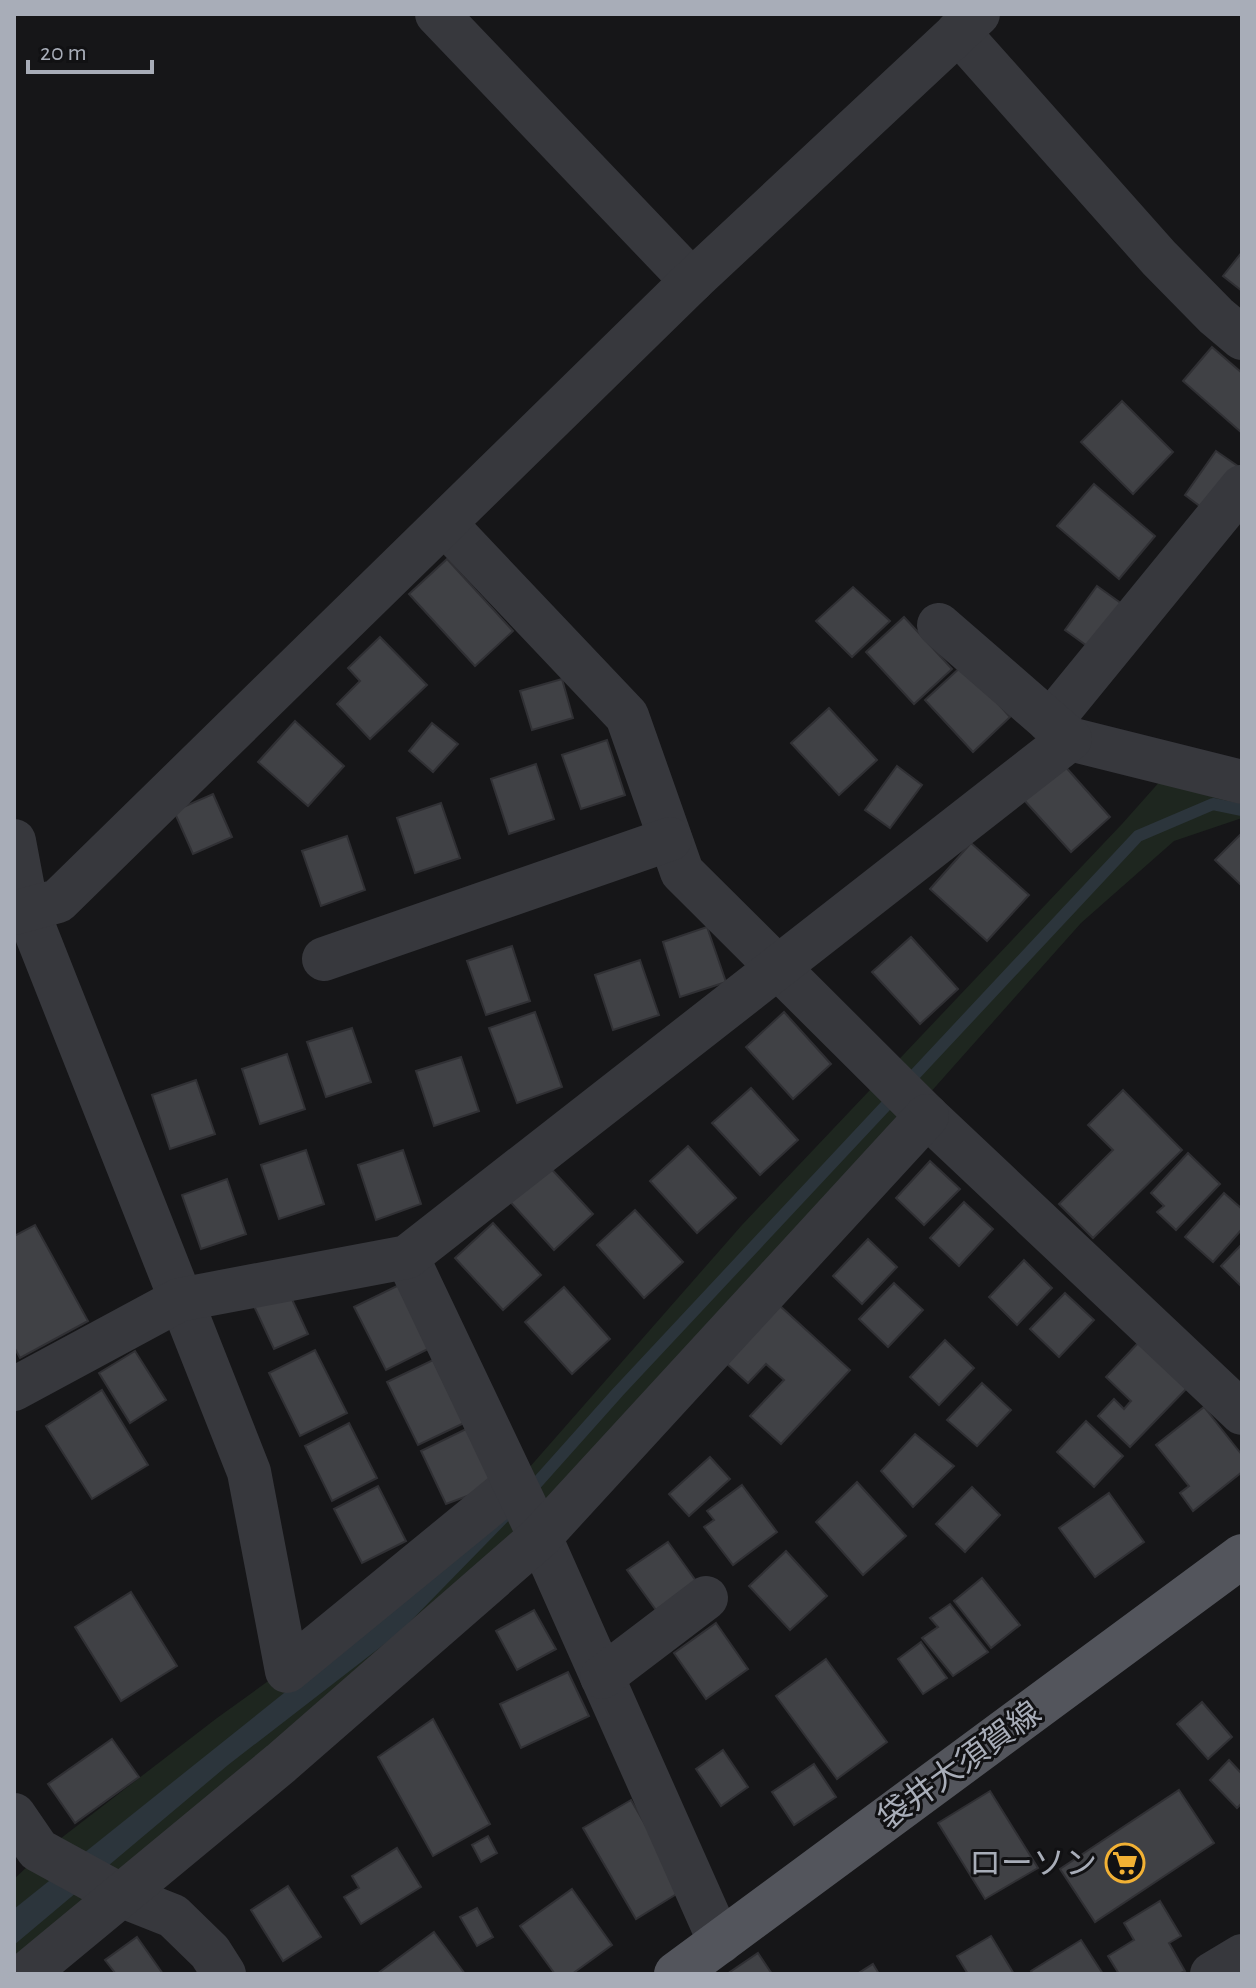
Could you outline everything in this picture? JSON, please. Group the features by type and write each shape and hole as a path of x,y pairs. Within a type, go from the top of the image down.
{"main road":[{"name":"袋井大須賀線","path":"676,1974 1242,1556"}],"street":[{"path":"437,14 692,281"},
{"path":"20,912 58,901 692,281 968,23 1160,259 1242,338"},
{"path":"14,1389 179,1300 407,1257 778,968 1060,730 1242,487"},
{"path":"445,524 627,716 682,872 927,1116 1242,1413"},
{"path":"939,625 1060,730 1242,782"},
{"path":"324,959 670,839"},
{"path":"14,841 20,912 249,1472 287,1671 514,1485"},
{"path":"26,1974 281,1763 540,1537 927,1116"},
{"path":"407,1257 540,1537 720,1942"},
{"path":"602,1677 706,1598"},
{"path":"26,1832 120,1895 173,1916 210,1952 224,1974"},
{"path":"1212,1974 1242,1956"}],"shaded area":[{"path":"1162,779 1242,784 1242,818 1174,841 1081,923 752,1293 557,1519 14,1974 14,1879 43,1852 217,1718 317,1646 514,1485 742,1225"},
{"path":"524,1505 400,1632 228,1765 14,1945 14,1909"}],"building":[{"path":"1242,252 1242,291 1223,276"},
{"path":"1212,347 1242,373 1242,433 1183,381"},
{"path":"1122,401 1173,452 1133,494 1081,442"},
{"path":"1216,451 1242,469 1209,513 1185,495"},
{"path":"1094,484 1155,536 1119,579 1057,526"},
{"path":"447,559 513,631 475,666 409,594"},
{"path":"1097,586 1122,604 1090,648 1065,630"},
{"path":"853,587 890,621 852,657 816,621"},
{"path":"904,617 952,669 914,704 866,652"},
{"path":"380,637 427,685 370,739 337,704 360,681 348,668"},
{"path":"963,665 1010,717 973,752 925,700"},
{"path":"562,679 573,718 532,730 520,691"},
{"path":"829,708 877,760 839,795 791,743"},
{"path":"295,721 344,766 308,806 258,762"},
{"path":"432,723 458,744 433,772 409,751"},
{"path":"607,740 625,795 581,809 562,755"},
{"path":"536,764 554,819 509,834 491,779"},
{"path":"1063,764 1110,817 1071,852 1024,800"},
{"path":"897,766 922,785 890,828 865,810"},
{"path":"213,794 232,837 193,854 174,811"},
{"path":"441,803 460,858 415,873 397,818"},
{"path":"1242,833 1242,886 1215,860"},
{"path":"347,836 365,890 321,906 302,851"},
{"path":"971,843 1029,895 987,941 930,889"},
{"path":"707,927 726,982 680,997 663,942"},
{"path":"911,937 958,989 920,1024 872,972"},
{"path":"512,946 530,1001 486,1015 467,961"},
{"path":"640,960 659,1015 613,1030 595,975"},
{"path":"535,1012 562,1087 517,1103 489,1028"},
{"path":"784,1012 831,1064 793,1099 746,1047"},
{"path":"352,1028 371,1082 326,1097 307,1042"},
{"path":"287,1054 305,1109 260,1124 242,1069"},
{"path":"461,1057 479,1111 434,1126 416,1071"},
{"path":"196,1080 215,1134 170,1149 152,1095"},
{"path":"751,1088 798,1140 760,1175 712,1123"},
{"path":"1123,1090 1182,1150 1093,1238 1059,1204 1113,1150 1088,1125"},
{"path":"688,1146 736,1198 697,1233 650,1181"},
{"path":"306,1150 324,1204 279,1219 261,1165"},
{"path":"403,1150 421,1204 376,1220 358,1165"},
{"path":"1188,1153 1220,1184 1176,1230 1157,1212 1164,1206 1151,1193"},
{"path":"930,1161 960,1189 924,1225 896,1198"},
{"path":"545,1162 593,1214 554,1250 506,1197"},
{"path":"227,1179 246,1234 201,1249 182,1195"},
{"path":"1224,1193 1242,1209 1242,1229 1213,1262 1185,1237"},
{"path":"964,1202 993,1229 959,1266 930,1238"},
{"path":"635,1210 683,1262 644,1298 597,1245"},
{"path":"493,1223 541,1275 503,1310 455,1258"},
{"path":"35,1225 88,1321 20,1358 14,1347 14,1236"},
{"path":"868,1239 897,1267 862,1304 833,1276"},
{"path":"1242,1244 1242,1287 1221,1266"},
{"path":"1024,1260 1052,1288 1017,1325 989,1297"},
{"path":"894,1283 923,1310 888,1347 859,1319"},
{"path":"401,1284 432,1347 386,1370 354,1307"},
{"path":"564,1287 610,1339 572,1374 525,1322"},
{"path":"1065,1293 1094,1320 1059,1357 1030,1329"},
{"path":"290,1295 308,1334 274,1349 254,1306"},
{"path":"779,1305 850,1370 781,1444 750,1416 784,1380 766,1364 748,1383 726,1363"},
{"path":"945,1340 974,1368 939,1405 910,1377"},
{"path":"1140,1341 1188,1387 1130,1447 1098,1416 1114,1399 1124,1409 1131,1401 1106,1377"},
{"path":"315,1350 347,1413 300,1436 269,1373"},
{"path":"135,1351 166,1400 130,1423 99,1373"},
{"path":"433,1360 464,1423 418,1445 387,1382"},
{"path":"982,1383 1011,1410 977,1446 947,1420"},
{"path":"102,1390 148,1465 92,1499 46,1426"},
{"path":"1204,1407 1242,1455 1242,1472 1193,1511 1180,1493 1189,1486 1156,1445"},
{"path":"1086,1421 1123,1456 1094,1487 1057,1452"},
{"path":"349,1423 377,1478 332,1501 305,1446"},
{"path":"468,1428 494,1486 446,1504 421,1451"},
{"path":"915,1434 954,1466 913,1507 881,1471"},
{"path":"710,1457 730,1479 689,1516 669,1494"},
{"path":"857,1482 906,1536 863,1575 816,1522"},
{"path":"742,1485 777,1532 733,1565 704,1527 714,1520 707,1511"},
{"path":"378,1486 406,1541 362,1563 334,1509"},
{"path":"972,1487 1000,1515 965,1552 936,1524"},
{"path":"1109,1493 1144,1542 1095,1577 1059,1528"},
{"path":"668,1542 696,1581 656,1610 627,1570"},
{"path":"786,1551 827,1596 790,1630 749,1586"},
{"path":"982,1578 1020,1625 991,1648 954,1601"},
{"path":"131,1592 177,1666 121,1701 75,1627"},
{"path":"950,1604 988,1652 953,1676 922,1638 938,1627 930,1618"},
{"path":"534,1610 556,1649 517,1670 496,1631"},
{"path":"716,1623 748,1669 706,1699 674,1653"},
{"path":"921,1642 947,1678 923,1694 898,1659"},
{"path":"826,1659 887,1742 837,1779 776,1696"},
{"path":"568,1672 589,1716 521,1748 500,1704"},
{"path":"1202,1702 1232,1737 1208,1759 1177,1724"},
{"path":"433,1719 490,1824 433,1856 378,1757"},
{"path":"112,1739 139,1777 75,1823 48,1784"},
{"path":"723,1750 748,1787 721,1806 696,1769"},
{"path":"1229,1760 1242,1774 1242,1803 1237,1808 1210,1780"},
{"path":"814,1764 836,1797 794,1825 772,1792"},
{"path":"1179,1790 1214,1843 1095,1922 1060,1869"},
{"path":"990,1791 1038,1868 985,1899 938,1823"},
{"path":"631,1800 683,1890 636,1919 583,1828"},
{"path":"488,1836 497,1853 481,1862 472,1845"},
{"path":"397,1848 421,1887 361,1924 344,1897 359,1888 352,1876"},
{"path":"288,1886 321,1937 283,1961 251,1910"},
{"path":"572,1889 612,1945 572,1974 555,1974 520,1926"},
{"path":"1160,1901 1181,1936 1169,1943 1185,1971 1179,1974 1119,1974 1108,1956 1134,1940 1124,1923"},
{"path":"477,1908 493,1937 477,1946 460,1917"},
{"path":"434,1932 465,1974 377,1974"},
{"path":"991,1936 1014,1974 968,1974 957,1956"},
{"path":"137,1937 163,1974 116,1974 105,1960"},
{"path":"1081,1940 1103,1974 1033,1974 1031,1971"},
{"path":"758,1953 772,1974 727,1974"},
{"path":"873,1964 879,1974 857,1974"}],"waterway":[{"path":"527,1494 618,1392 1138,836 1213,804 1242,810"}],"place":[{"name":"ローソン","path":"1125,1863"}]}
